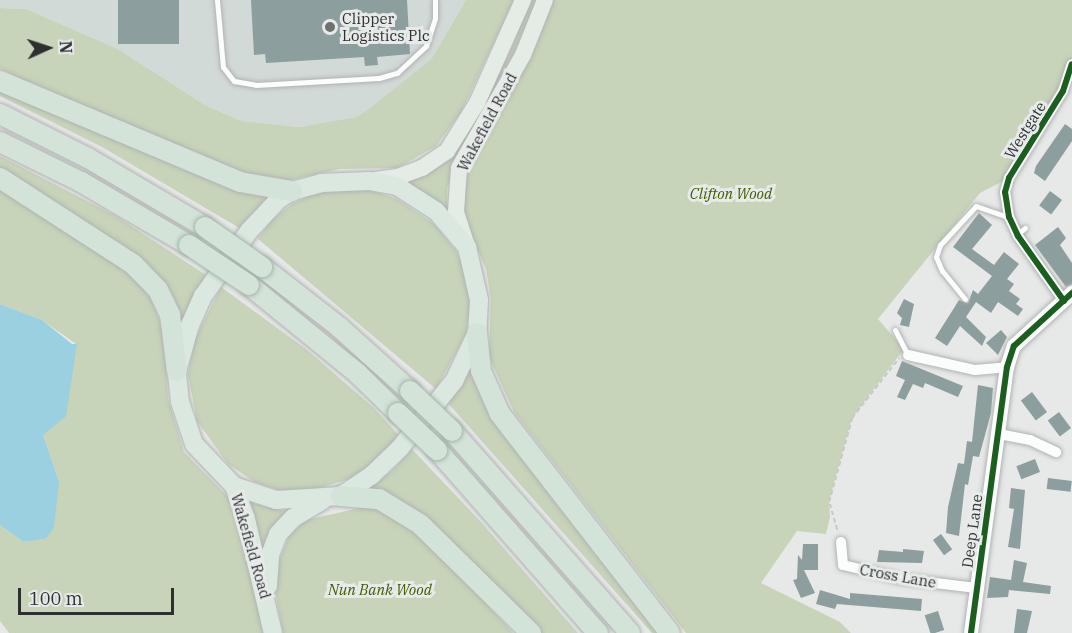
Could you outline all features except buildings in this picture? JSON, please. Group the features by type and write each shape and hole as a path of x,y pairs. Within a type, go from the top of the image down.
{"highway":[{"path":"0,81 240,182 292,191 321,183 369,181 397,186 436,211 467,247 479,300 477,333 481,370 500,414 670,633"},
{"path":"0,114 88,158 204,227 262,267 339,327 452,431 630,633"},
{"path":"0,142 81,182 189,245 249,285 358,374 437,450 598,633"},
{"path":"0,178 133,264 158,290 170,315 180,402 194,444 234,486 276,500 334,497 379,499 420,524 531,633"},
{"path":"177,371 203,296 249,231 292,191"},
{"name":"Wakefield Road","path":"267,606 270,555 278,534 293,518 372,475 400,448 454,381 477,333"},
{"name":"Wakefield Road","path":"234,486 273,633"}],"main road":[{"name":"Wakefield Road","path":"369,181 414,171 447,151 477,103 523,0"},
{"name":"Wakefield Road","path":"467,247 456,212 459,168 523,55 545,0"}],"street":[{"name":"Westgate","path":"1068,297 1010,217 1005,192 1009,178 1063,91 1072,64"},
{"path":"908,355 975,370 1006,367 1014,346 1068,297"},
{"name":"Deep Lane","path":"971,633 999,434 1006,367"},
{"path":"999,434 1030,440 1056,452"},
{"name":"Cross Lane","path":"841,542 843,565 902,579 976,588"}],"lane":[{"path":"217,0 223,67 234,81 256,85 379,78 398,73 426,46 435,18 435,0"},
{"path":"965,299 942,271 936,257 940,245 976,206 1010,217"},
{"path":"895,330 908,355"}],"path":[{"path":"841,542 829,502 852,418 896,359 908,355"}],"shaded area":[{"path":"0,0 466,0 432,58 370,108 356,117 299,127 241,121 205,105 118,49 26,9 0,8"}],"green space":[{"path":"466,0 514,0 461,112 436,146 397,168 340,169 280,182 255,180 181,151 0,69 0,8 26,9 118,49 205,105 241,121 299,127 356,117 370,108 432,58"},
{"path":"531,0 537,0 511,63 463,146 459,142 507,58"},
{"name":"Clifton Wood","path":"553,0 1072,0 1072,64 1063,91 1009,178 980,193 878,319 904,349 852,418 829,501 830,517 826,534 797,531 761,583 840,622 851,633 686,633 514,412 489,357 491,299 486,269 464,218 463,194 470,163 536,45"},
{"path":"0,89 276,194 241,229 102,147 0,96"},
{"path":"455,148 460,152 447,188 447,211 405,182"},
{"path":"0,156 116,216 209,277 181,329 109,239 0,168"},
{"path":"0,189 88,247 109,255 150,295 164,333 168,399 184,452 231,500 241,523 263,633 9,633 0,621 0,525 22,541 31,541 59,481 43,435 76,344 42,320 0,304"},
{"path":"341,189 370,190 397,199 434,224 456,251 464,268 470,305 466,334 436,389 258,239 270,221 292,204 313,194"},
{"path":"221,287 306,349 374,408 402,439 363,475 312,490 278,490 255,482 228,464 197,421 188,374 195,339"},
{"path":"474,362 662,633 652,633 447,402"},
{"path":"412,449 481,522 578,633 540,633 365,490 392,471"},
{"path":"249,502 288,512 262,554"},
{"name":"Nun Bank Wood","path":"364,507 379,508 416,527 513,633 283,633 275,591 278,564 289,536 306,520"}],"water":[{"path":"0,304 42,320 72,344 77,344 66,416 43,435 59,481 54,528 46,538 31,541 22,541 0,525"}],"cycle path":[{"path":"1064,301 1018,236 1009,217 1005,192 1009,178 1063,91 1072,64"},
{"path":"971,633 1007,367 1014,346 1072,293"}],"place":[{"name":"Clipper Logistics Plc","path":"330,27"}]}
